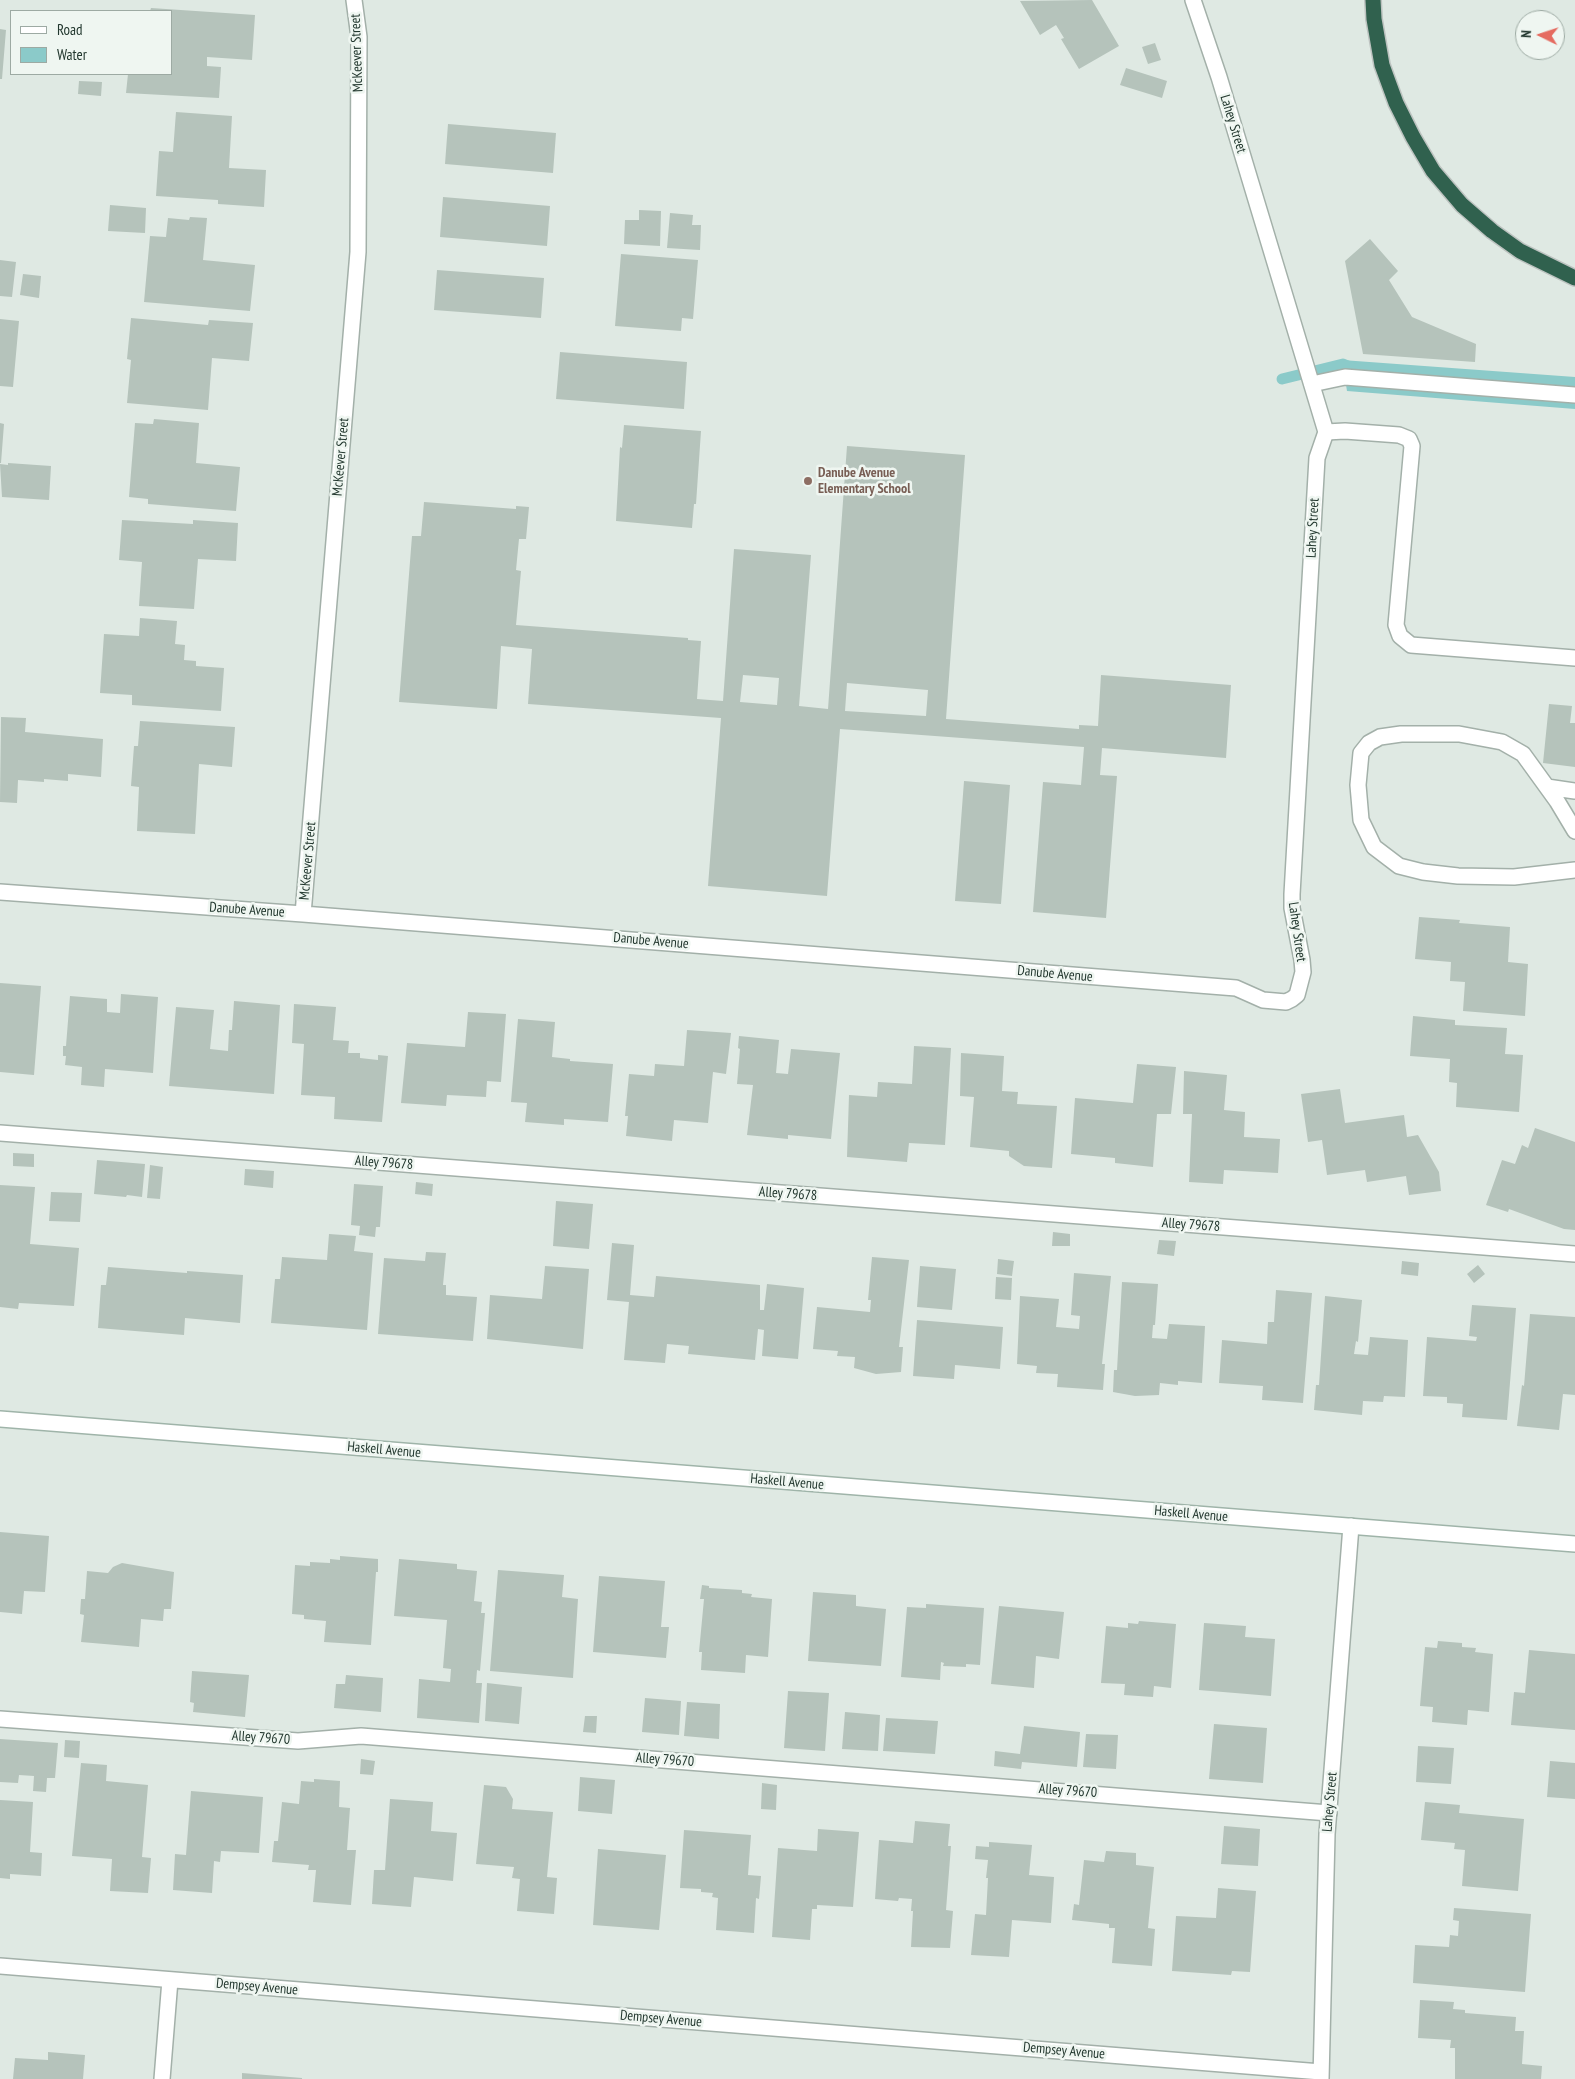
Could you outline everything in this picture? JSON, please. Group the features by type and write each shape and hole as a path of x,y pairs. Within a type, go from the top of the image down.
{"highway":[{"path":"1373,0 1374,19 1382,66 1396,103 1413,137 1434,170 1462,205 1492,231 1520,251 1575,278"}],"street":[{"name":"McKeever Street","path":"303,914 358,252 359,37 354,0"},
{"name":"Lahey Street","path":"1193,0 1219,77 1326,432 1317,458 1292,894 1292,908 1302,960 1301,983 1297,995"},
{"path":"1312,384 1346,377 1575,395"},
{"path":"1326,432 1345,431 1399,435 1409,439 1412,446 1396,625 1400,636 1411,645 1575,658"},
{"path":"1575,831 1523,754 1502,742 1459,734 1401,734 1380,737 1369,743 1360,753 1358,785 1361,820 1374,847 1399,866 1423,872 1458,876 1514,878 1575,870"},
{"path":"1547,787 1575,791"},
{"name":"Danube Avenue","path":"0,892 303,914 1236,988 1263,1000 1275,1002 1286,1002 1297,995"},
{"name":"Alley 79678","path":"0,1133 1575,1254"},
{"name":"Haskell Avenue","path":"0,1419 1575,1544"},
{"name":"Lahey Street","path":"1321,2075 1327,1834 1351,1526"},
{"name":"Alley 79670","path":"0,1719 298,1741 361,1736 1329,1813"},
{"name":"Dempsey Avenue","path":"0,1966 1321,2075"},
{"path":"162,2079 170,1980"}],"water":[{"path":"1342,360 1575,377 1575,409 1347,391"}],"building":[{"path":"1092,0 1119,46 1079,69 1061,39 1064,38 1056,25 1040,35 1020,1"},
{"path":"151,8 255,15 252,60 207,57 207,66 221,67 219,98 126,93 128,75 172,75 172,10 150,10"},
{"path":"0,29 6,30 2,79 0,79"},
{"path":"1155,43 1161,60 1148,64 1142,47"},
{"path":"1126,68 1167,81 1162,98 1120,85"},
{"path":"79,81 102,82 101,96 78,94"},
{"path":"176,112 232,116 229,168 266,170 264,207 218,204 218,200 156,196 159,151 173,152"},
{"path":"448,124 556,133 553,173 445,164"},
{"path":"443,197 550,206 547,246 440,237"},
{"path":"110,205 146,208 145,233 108,231"},
{"path":"639,210 661,211 660,246 624,244 625,220 639,220"},
{"path":"670,213 693,215 692,225 701,225 700,250 667,248"},
{"path":"190,217 207,218 203,260 255,265 250,311 144,302 150,236 166,237 168,218 189,220"},
{"path":"1370,239 1398,271 1389,280 1412,317 1476,344 1475,362 1363,354 1345,261"},
{"path":"621,254 698,260 693,319 682,318 681,331 615,326"},
{"path":"0,260 16,262 12,297 0,296"},
{"path":"437,270 544,278 541,318 434,310"},
{"path":"23,274 41,276 39,298 20,295"},
{"path":"131,318 208,325 209,320 253,323 249,361 212,358 208,410 127,403 131,360 127,359"},
{"path":"0,319 19,321 13,387 0,386"},
{"path":"560,352 687,362 684,409 556,399"},
{"path":"154,419 199,423 196,463 240,467 236,511 148,504 148,499 129,497 135,423 153,424"},
{"path":"0,423 4,424 1,463 0,463"},
{"path":"624,425 701,431 696,504 694,504 692,528 616,521 620,447 622,448"},
{"path":"847,446 965,455 946,719 1079,729 1079,725 1098,726 1101,675 1231,685 1226,758 1102,748 1100,775 1117,776 1106,918 1033,912 1043,782 1081,785 1084,747 840,729 827,896 708,886 721,718 528,704 532,649 501,646 497,709 399,702 412,536 421,536 424,502 516,509 516,506 529,507 526,539 519,539 516,570 521,571 516,625 688,638 688,640 701,641 697,699 723,701 734,549 811,555 799,706 828,709","holes":["743,675 779,678 777,705 740,702","847,683 928,690 926,716 845,711"]},
{"path":"8,463 51,466 49,500 2,497 0,464 8,465"},
{"path":"122,520 193,524 193,520 238,523 236,561 198,559 194,609 139,606 142,562 119,560"},
{"path":"140,618 177,621 175,644 185,645 184,660 196,661 196,666 224,668 221,711 132,705 132,695 100,693 104,634 139,636"},
{"path":"1549,704 1572,706 1570,723 1575,723 1575,767 1543,763"},
{"path":"1,717 26,718 25,732 103,739 101,777 68,774 68,781 44,779 44,782 18,780 17,803 0,802"},
{"path":"140,721 235,727 232,767 199,764 195,834 137,831 139,787 131,786 134,746 138,746"},
{"path":"964,781 1010,785 1001,904 955,901"},
{"path":"1419,917 1460,920 1459,923 1510,927 1508,962 1528,964 1525,1016 1463,1011 1465,982 1450,981 1451,962 1415,959"},
{"path":"0,983 41,986 34,1075 0,1072"},
{"path":"121,994 158,997 153,1073 105,1069 104,1087 81,1085 82,1067 65,1065 66,1056 63,1056 63,1046 66,1046 70,996 107,999 107,1012 120,1013"},
{"path":"234,1001 280,1005 274,1094 169,1086 176,1007 214,1010 210,1049 228,1051 229,1030 232,1030"},
{"path":"294,1004 336,1007 333,1040 349,1041 348,1053 360,1053 360,1058 378,1060 378,1055 388,1056 382,1122 334,1119 335,1097 301,1095 304,1044 292,1043"},
{"path":"468,1012 506,1014 501,1082 487,1081 486,1097 447,1095 446,1106 401,1103 407,1043 465,1047"},
{"path":"1413,1016 1455,1020 1455,1025 1507,1028 1505,1054 1523,1055 1519,1112 1456,1107 1457,1083 1449,1082 1450,1059 1410,1056"},
{"path":"518,1019 555,1022 552,1057 570,1059 570,1061 613,1064 608,1122 564,1119 564,1125 525,1122 527,1103 511,1102"},
{"path":"687,1030 731,1033 726,1074 713,1072 708,1123 674,1120 672,1141 626,1136 628,1116 625,1116 629,1074 654,1076 655,1064 684,1066"},
{"path":"739,1036 779,1040 776,1073 788,1074 791,1049 840,1053 831,1139 788,1135 788,1139 747,1135 753,1085 737,1084 740,1049 738,1048"},
{"path":"914,1046 951,1048 945,1145 909,1143 907,1162 847,1157 849,1095 877,1097 878,1082 912,1084"},
{"path":"961,1053 1004,1056 1002,1091 1018,1092 1017,1104 1057,1106 1052,1168 1024,1166 1009,1156 1009,1151 970,1147 974,1097 960,1096"},
{"path":"1137,1064 1176,1067 1171,1114 1157,1114 1153,1167 1115,1163 1115,1158 1071,1154 1075,1098 1133,1103"},
{"path":"1184,1071 1227,1075 1224,1110 1245,1112 1244,1137 1280,1139 1278,1173 1224,1170 1223,1184 1189,1182 1192,1114 1183,1114"},
{"path":"1340,1089 1345,1123 1404,1115 1407,1137 1418,1135 1439,1172 1441,1191 1409,1195 1406,1176 1367,1182 1365,1170 1327,1175 1322,1140 1308,1142 1301,1094"},
{"path":"1535,1128 1575,1142 1575,1230 1564,1229 1509,1209 1508,1212 1486,1205 1502,1160 1515,1164 1522,1145 1528,1148"},
{"path":"13,1153 34,1154 34,1167 13,1166"},
{"path":"97,1160 145,1164 142,1197 94,1194"},
{"path":"150,1165 163,1167 160,1199 147,1198"},
{"path":"245,1169 274,1171 273,1188 244,1185"},
{"path":"416,1182 433,1184 432,1196 415,1194"},
{"path":"354,1184 383,1186 380,1227 376,1227 375,1237 359,1235 360,1226 351,1225"},
{"path":"0,1185 35,1187 30,1244 79,1248 74,1306 19,1303 18,1309 0,1307"},
{"path":"51,1192 82,1193 80,1222 49,1221"},
{"path":"556,1201 593,1204 589,1249 553,1246"},
{"path":"1053,1232 1070,1234 1070,1246 1052,1246"},
{"path":"329,1234 356,1236 354,1251 373,1253 367,1330 271,1323 275,1279 280,1279 282,1257 327,1260"},
{"path":"1159,1240 1176,1241 1174,1256 1157,1254"},
{"path":"612,1243 634,1245 630,1295 654,1297 656,1276 760,1285 760,1310 764,1310 767,1284 804,1288 798,1359 762,1356 764,1330 758,1329 755,1360 688,1354 689,1346 667,1344 665,1363 624,1360 629,1302 607,1300"},
{"path":"426,1252 446,1253 443,1285 446,1285 446,1295 477,1297 473,1341 378,1334 384,1258 425,1261"},
{"path":"872,1257 909,1260 899,1347 903,1347 901,1372 876,1374 854,1368 855,1357 837,1356 838,1351 813,1349 817,1307 870,1312 871,1300 868,1300"},
{"path":"998,1259 1014,1261 1012,1276 997,1274"},
{"path":"1402,1261 1419,1263 1418,1276 1401,1274"},
{"path":"1478,1265 1485,1274 1474,1283 1467,1274"},
{"path":"545,1266 589,1269 583,1349 487,1339 490,1295 542,1299"},
{"path":"920,1266 956,1269 952,1310 917,1307"},
{"path":"108,1267 243,1275 240,1323 185,1318 184,1335 98,1328 101,1285 106,1285"},
{"path":"1074,1273 1111,1276 1102,1364 1105,1364 1103,1390 1057,1387 1058,1374 1036,1373 1037,1366 1017,1364 1020,1296 1059,1299 1056,1327 1079,1329 1080,1316 1071,1315"},
{"path":"996,1277 1012,1278 1011,1300 995,1299"},
{"path":"1122,1282 1158,1284 1155,1325 1153,1325 1152,1338 1167,1339 1169,1324 1205,1326 1202,1383 1178,1381 1178,1385 1160,1383 1159,1395 1135,1396 1113,1392 1114,1370 1117,1370"},
{"path":"1276,1290 1312,1293 1303,1403 1262,1400 1263,1386 1219,1383 1222,1340 1267,1344 1268,1322 1274,1322"},
{"path":"1325,1296 1362,1300 1358,1342 1356,1341 1354,1354 1368,1355 1370,1337 1408,1340 1405,1397 1384,1396 1383,1402 1363,1401 1362,1415 1314,1410 1316,1385 1319,1385"},
{"path":"1472,1305 1516,1308 1507,1420 1462,1417 1463,1404 1447,1403 1447,1397 1423,1396 1427,1337 1476,1341 1477,1337 1469,1336"},
{"path":"1530,1314 1575,1317 1575,1395 1563,1394 1559,1430 1517,1426 1522,1385 1524,1386"},
{"path":"917,1320 1003,1327 1000,1369 955,1365 954,1379 913,1376"},
{"path":"0,1532 49,1536 45,1592 24,1591 22,1614 0,1612"},
{"path":"340,1556 378,1559 371,1645 324,1642 326,1621 304,1619 304,1615 292,1614 295,1565 310,1566 310,1562 330,1563 330,1559 340,1560"},
{"path":"399,1559 457,1564 457,1569 477,1571 474,1601 482,1602 481,1613 485,1613 480,1671 477,1670 476,1683 482,1683 479,1723 417,1718 419,1679 450,1682 451,1669 443,1668 447,1620 394,1616"},
{"path":"122,1563 174,1572 171,1609 164,1609 163,1621 141,1619 139,1647 81,1642 84,1615 80,1614 81,1599 85,1599 87,1571 108,1573 113,1567"},
{"path":"498,1570 564,1575 562,1597 578,1599 573,1678 490,1671"},
{"path":"599,1576 665,1581 661,1627 669,1627 666,1658 593,1652"},
{"path":"702,1585 709,1586 709,1588 742,1590 742,1593 752,1594 751,1597 772,1599 768,1657 746,1655 745,1673 701,1670 702,1652 699,1652 704,1599 700,1599"},
{"path":"813,1592 856,1595 856,1606 886,1609 881,1666 808,1661"},
{"path":"926,1604 984,1608 980,1665 966,1664 966,1667 943,1666 944,1663 941,1662 940,1680 901,1677 907,1607 926,1608"},
{"path":"999,1606 1064,1612 1059,1659 1036,1656 1034,1688 991,1684"},
{"path":"1139,1621 1176,1624 1171,1688 1154,1686 1153,1697 1124,1695 1125,1684 1101,1683 1106,1626 1128,1628 1128,1623 1138,1624"},
{"path":"1204,1623 1246,1626 1245,1637 1275,1639 1271,1696 1199,1690"},
{"path":"1438,1641 1462,1643 1462,1647 1476,1648 1475,1652 1493,1654 1489,1712 1468,1710 1467,1725 1432,1722 1433,1707 1420,1706 1425,1647 1437,1648"},
{"path":"1529,1650 1575,1654 1575,1730 1511,1725 1514,1692 1525,1693"},
{"path":"192,1671 249,1675 245,1717 193,1712 194,1703 190,1702"},
{"path":"346,1675 383,1678 381,1712 334,1708 336,1684 345,1684"},
{"path":"487,1683 522,1687 519,1724 485,1721"},
{"path":"788,1691 829,1693 825,1751 784,1748"},
{"path":"645,1698 681,1701 679,1735 642,1732"},
{"path":"687,1702 720,1704 719,1739 684,1736"},
{"path":"845,1712 880,1715 878,1751 842,1749"},
{"path":"585,1716 597,1716 596,1733 583,1732"},
{"path":"886,1718 938,1721 935,1754 883,1751"},
{"path":"1214,1724 1267,1728 1263,1783 1209,1779"},
{"path":"1024,1726 1080,1732 1077,1767 1022,1762 1021,1769 994,1766 995,1751 1020,1754"},
{"path":"1086,1734 1118,1735 1116,1769 1083,1767"},
{"path":"0,1739 58,1743 55,1778 47,1778 46,1792 33,1791 34,1776 19,1775 18,1783 0,1782"},
{"path":"65,1740 80,1741 79,1758 64,1757"},
{"path":"1418,1746 1454,1748 1451,1784 1416,1782"},
{"path":"361,1759 375,1761 373,1775 360,1774"},
{"path":"1550,1761 1575,1763 1575,1799 1547,1797"},
{"path":"81,1763 107,1765 106,1781 148,1785 142,1857 151,1858 148,1893 110,1891 112,1859 72,1856"},
{"path":"580,1777 615,1780 612,1814 578,1811"},
{"path":"314,1779 340,1781 339,1807 350,1808 347,1850 356,1850 351,1905 313,1902 316,1870 308,1870 309,1865 272,1862 274,1841 278,1841 282,1802 299,1804 301,1781 314,1782"},
{"path":"762,1783 777,1785 776,1810 761,1809"},
{"path":"484,1785 506,1787 513,1799 512,1809 553,1812 547,1877 557,1878 554,1914 517,1911 520,1879 512,1878 514,1867 476,1864"},
{"path":"191,1791 263,1797 259,1853 221,1851 220,1862 214,1861 212,1893 173,1890 175,1854 186,1855"},
{"path":"390,1799 433,1802 431,1831 457,1833 453,1881 414,1877 411,1907 372,1904 374,1870 385,1870"},
{"path":"0,1800 33,1802 30,1852 42,1853 41,1876 10,1874 10,1879 0,1878"},
{"path":"1425,1802 1460,1805 1459,1813 1524,1819 1518,1891 1462,1886 1465,1850 1454,1849 1455,1843 1421,1840"},
{"path":"915,1821 950,1824 948,1846 951,1846 946,1910 953,1911 950,1948 911,1947 912,1899 899,1898 898,1901 875,1899 879,1840 913,1843"},
{"path":"1224,1826 1260,1829 1258,1866 1221,1864"},
{"path":"818,1829 859,1832 853,1907 817,1905 817,1909 812,1909 810,1940 772,1937 778,1848 817,1851"},
{"path":"684,1830 751,1835 748,1875 761,1876 759,1899 756,1898 754,1933 716,1930 718,1898 712,1897 713,1893 701,1892 701,1889 680,1888"},
{"path":"989,1842 1032,1845 1029,1875 1054,1877 1051,1923 1012,1920 1009,1957 971,1955 975,1914 986,1915 988,1878 986,1878 988,1860 975,1859 976,1846 989,1847"},
{"path":"598,1849 666,1855 659,1930 593,1925"},
{"path":"1106,1851 1136,1853 1136,1865 1154,1867 1148,1928 1155,1929 1152,1966 1112,1963 1115,1928 1109,1928 1109,1924 1072,1920 1074,1904 1079,1905 1084,1860 1104,1862"},
{"path":"1218,1888 1256,1891 1250,1972 1232,1971 1231,1975 1172,1971 1176,1916 1216,1918"},
{"path":"1454,1908 1531,1914 1525,1992 1413,1983 1415,1945 1449,1947 1450,1935 1458,1936 1459,1921 1453,1920"},
{"path":"1420,2000 1454,2002 1453,2009 1465,2010 1465,2013 1516,2017 1515,2031 1524,2031 1522,2064 1542,2066 1541,2079 1455,2079 1455,2048 1450,2048 1451,2040 1418,2038"},
{"path":"48,2052 85,2055 83,2079 13,2079 15,2058 48,2060"},
{"path":"242,2073 302,2078 302,2079 242,2079"}],"waterway":[{"path":"1282,379 1343,364 1355,369"}],"place":[{"name":"Danube Avenue Elementary School","path":"808,481"}]}
